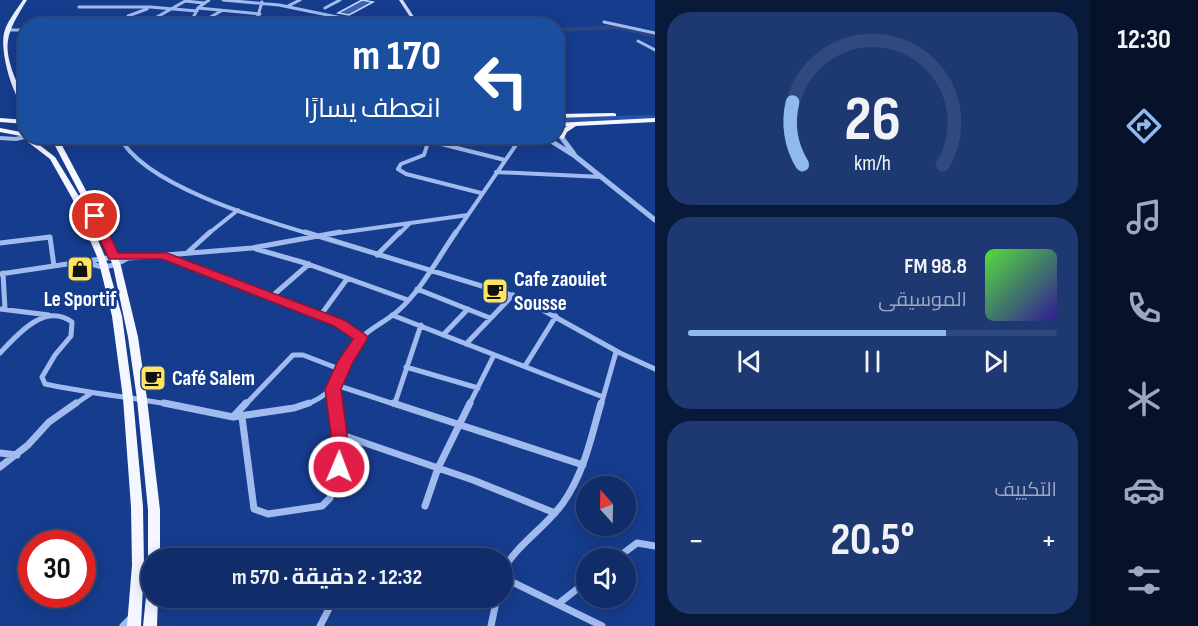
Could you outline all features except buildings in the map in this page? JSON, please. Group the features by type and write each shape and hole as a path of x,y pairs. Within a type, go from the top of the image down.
{"highway":[{"path":"564,116 655,113"},
{"path":"1,120 18,117"},
{"path":"1,120 18,121"},
{"path":"564,125 655,120"},
{"path":"564,133 567,128 576,124"},
{"path":"0,130 18,134"},
{"path":"34,144 56,163 76,198 103,264 117,316 128,398 137,507 138,565 134,626"},
{"path":"60,144 104,232 115,261 133,337 154,510 154,548"},
{"path":"150,626 151,608"}],"main road":[{"path":"18,90 7,58 4,32 25,0"},
{"path":"401,0 413,18"}],"street":[{"path":"181,0 204,3"},
{"path":"156,18 187,0"},
{"path":"193,18 197,9 209,0"},
{"path":"223,0 262,2 343,18"},
{"path":"273,4 280,0"},
{"path":"287,6 300,0"},
{"path":"325,8 340,0"},
{"path":"258,18 262,2"},
{"path":"79,7 150,7 260,14"},
{"path":"123,18 150,7"},
{"path":"172,18 186,10"},
{"path":"208,18 222,10"},
{"path":"604,22 655,33"},
{"path":"638,41 655,50"},
{"path":"2,138 18,138"},
{"path":"564,140 575,156"},
{"path":"121,144 126,152 148,169 238,210 377,255 513,295 556,316 616,352 655,369"},
{"path":"428,144 424,155 401,164 398,169 406,174 481,194"},
{"path":"448,144 505,160"},
{"path":"468,215 252,248 129,258 103,264 86,261 2,274 2,309 65,316 71,320 71,336 51,361 42,381 45,384 90,394 142,399 233,417 305,405 316,401 334,387 361,338 392,315 417,289 468,215 496,172 516,144"},
{"path":"556,144 575,156 655,220"},
{"path":"496,172 602,177"},
{"path":"187,254 199,240 218,228 238,210"},
{"path":"377,255 410,223"},
{"path":"0,243 50,237 54,266"},
{"path":"252,248 309,264 408,300"},
{"path":"163,255 346,326 361,338"},
{"path":"86,261 103,264 129,258"},
{"path":"270,298 309,264"},
{"path":"320,316 347,279"},
{"path":"417,289 490,318"},
{"path":"466,344 513,295"},
{"path":"444,334 468,309"},
{"path":"392,315 603,397"},
{"path":"0,352 28,325 51,316"},
{"path":"525,366 556,316"},
{"path":"395,403 421,325"},
{"path":"513,554 533,537 569,494 583,465 616,352"},
{"path":"233,417 293,355 303,355 342,370"},
{"path":"425,506 438,468 494,355"},
{"path":"406,367 478,388"},
{"path":"334,387 395,403 583,465"},
{"path":"242,417 252,506 257,512 322,506 327,504 333,495 339,467 339,434 334,387"},
{"path":"0,467 17,455 49,422 90,394"},
{"path":"339,434 473,480 555,513"},
{"path":"0,453 17,455"},
{"path":"630,548 637,543 655,546"},
{"path":"513,582 602,626"},
{"path":"558,604 576,590"},
{"path":"320,626 329,608"},
{"path":"490,626 494,608"},
{"path":"123,626 136,614"}],"shaded area":[{"path":"655,115 655,119 564,125 564,117"}],"waterway":[{"path":"564,30 617,27 655,36"}],"place":[{"name":"Le Sportif","path":"80,269"},
{"name":"Cafe zaouiet Sousse","path":"495,291"},
{"name":"Café Salem","path":"153,378"}],"route":[{"path":"95,216 114,257 163,255 292,307 339,323 361,338 353,348 333,389 339,434 339,467"}]}
